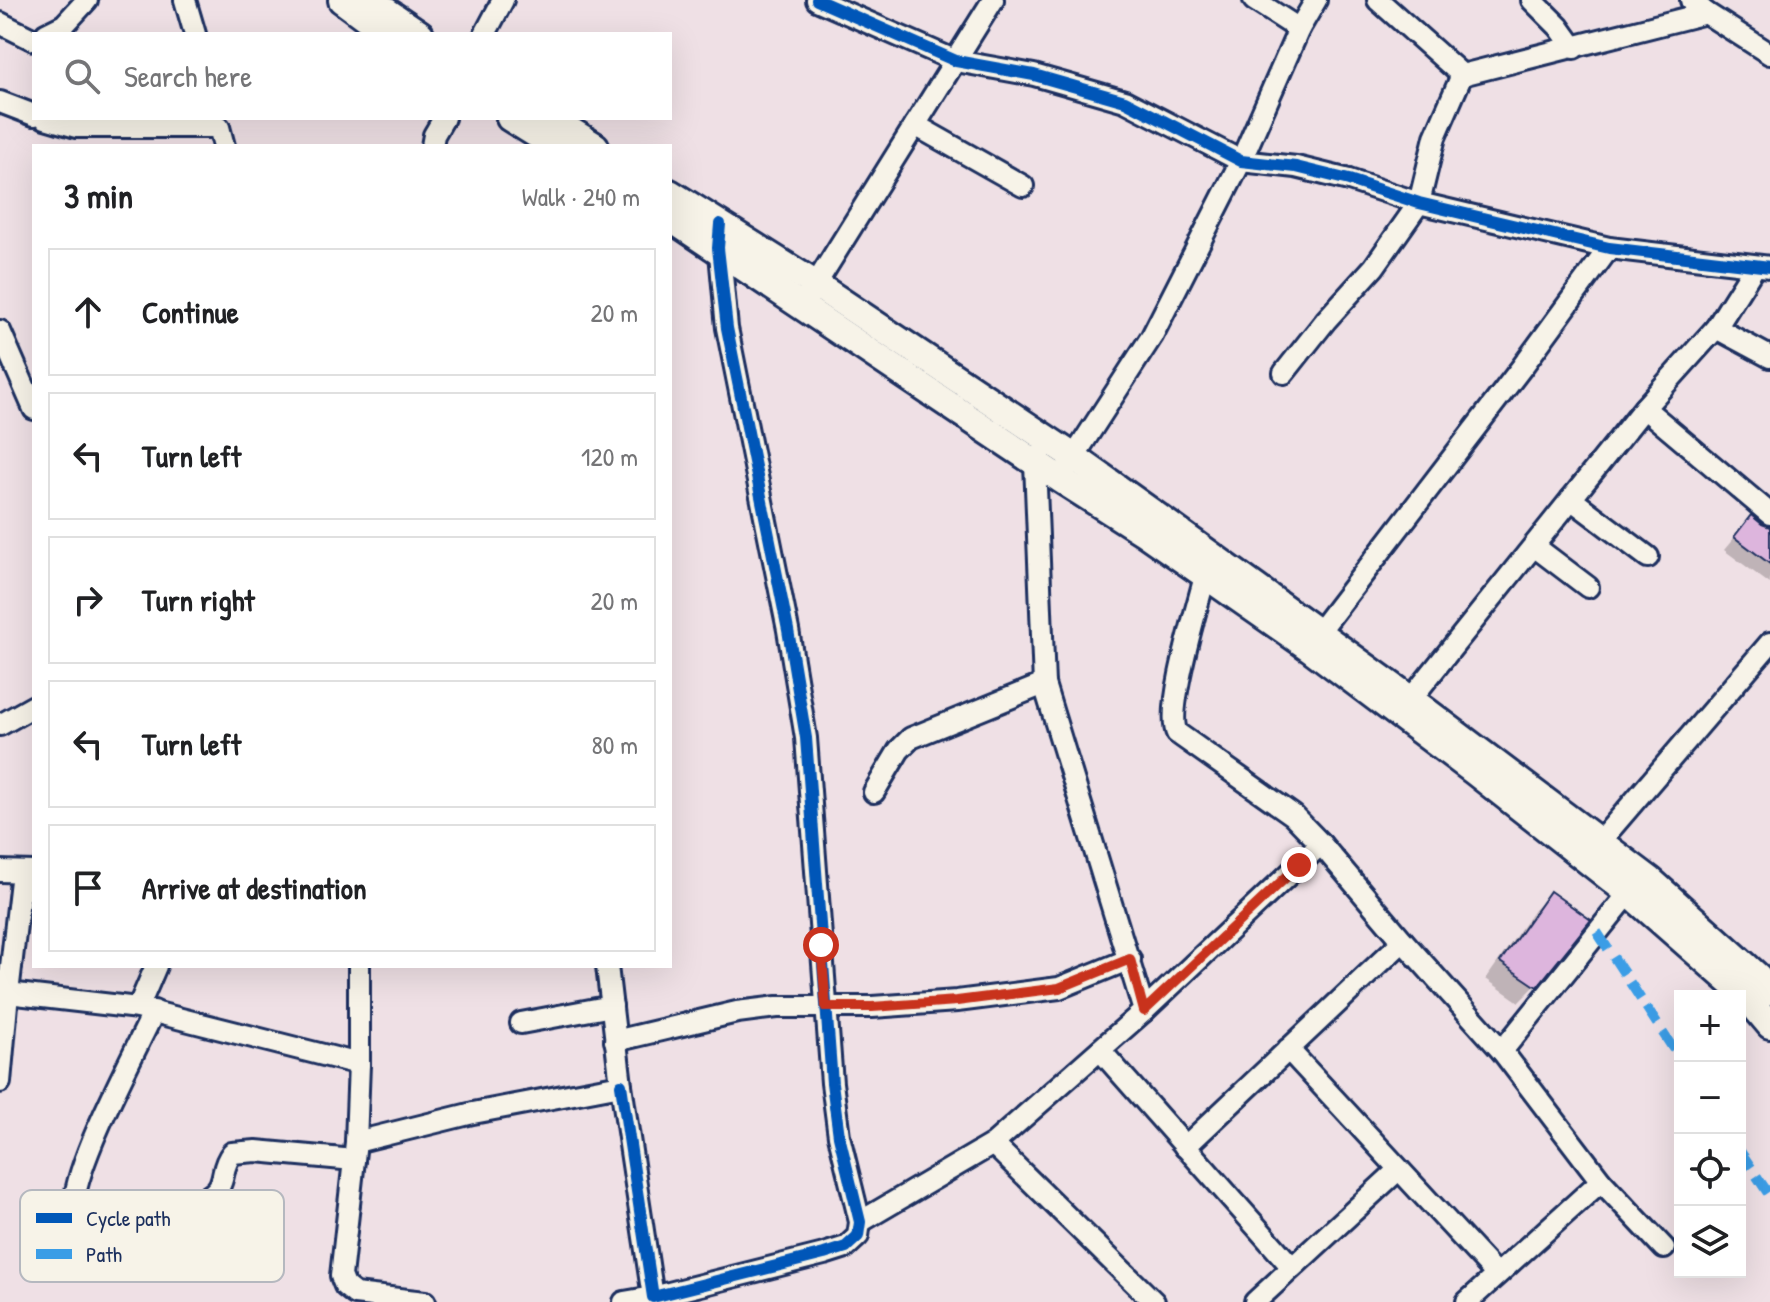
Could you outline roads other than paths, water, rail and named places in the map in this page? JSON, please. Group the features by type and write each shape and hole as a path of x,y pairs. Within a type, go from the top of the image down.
{"main road":[{"path":"342,0 385,32"},
{"path":"370,0 417,32"},
{"path":"513,120 552,144"},
{"path":"553,120 592,144"},
{"path":"672,195 719,236 1153,526 1405,707 1592,850 1650,880 1760,983 1770,1025"},
{"path":"672,219 719,236"},
{"path":"1592,850 1629,893 1760,983"}],"street":[{"path":"50,32 64,25 87,0"},
{"path":"185,0 194,32"},
{"path":"486,32 503,0"},
{"path":"817,0 956,61 1034,75 1125,101 1241,161 1296,167 1349,180 1419,203 1609,248 1762,266 1716,328 1644,408 1405,707"},
{"path":"810,295 993,0"},
{"path":"1254,0 1299,29"},
{"path":"1067,468 1152,336 1241,161 1299,29 1316,0"},
{"path":"1378,0 1462,75"},
{"path":"1532,0 1574,48"},
{"path":"1462,75 1574,48 1698,7 1770,54"},
{"path":"0,23 32,39"},
{"path":"1284,373 1374,267 1419,203 1435,137 1462,75"},
{"path":"0,102 32,114"},
{"path":"52,120 76,127 221,130"},
{"path":"432,144 443,120"},
{"path":"915,125 1023,186"},
{"path":"624,1302 846,1247 858,1236 860,1222 839,1136 832,1083 806,738 788,630 727,328 719,236"},
{"path":"1314,641 1609,248"},
{"path":"1716,328 1770,357"},
{"path":"0,331 32,404"},
{"path":"1644,408 1770,514"},
{"path":"1041,452 1044,684 1144,1011"},
{"path":"1571,499 1648,557"},
{"path":"1534,546 1588,587"},
{"path":"1211,568 1184,658 1173,717 1177,733 1293,815 1321,844 1502,1051 1601,1181 1664,1248"},
{"path":"1592,850 1770,643"},
{"path":"874,792 899,750 911,738 1044,684"},
{"path":"0,725 32,707"},
{"path":"860,1222 993,1144 1144,1011 1321,844"},
{"path":"0,871 28,872 8,993 0,1082"},
{"path":"1502,1051 1629,893"},
{"path":"1185,1147 1403,941"},
{"path":"615,1041 737,1012 777,1007 872,1007 957,1001 1059,988 1130,959"},
{"path":"78,1190 87,1153 146,1010 156,968"},
{"path":"359,968 355,1151 341,1276 345,1286 355,1294 425,1302"},
{"path":"607,968 621,1085 653,1297"},
{"path":"8,993 146,1010 359,1064"},
{"path":"521,1023 612,1006"},
{"path":"1288,1049 1496,1274"},
{"path":"1100,1050 1291,1266"},
{"path":"218,1190 232,1153 355,1151 473,1113 621,1085"},
{"path":"993,1144 1154,1302"},
{"path":"1255,1302 1398,1170"},
{"path":"1467,1302 1601,1181"}]}
